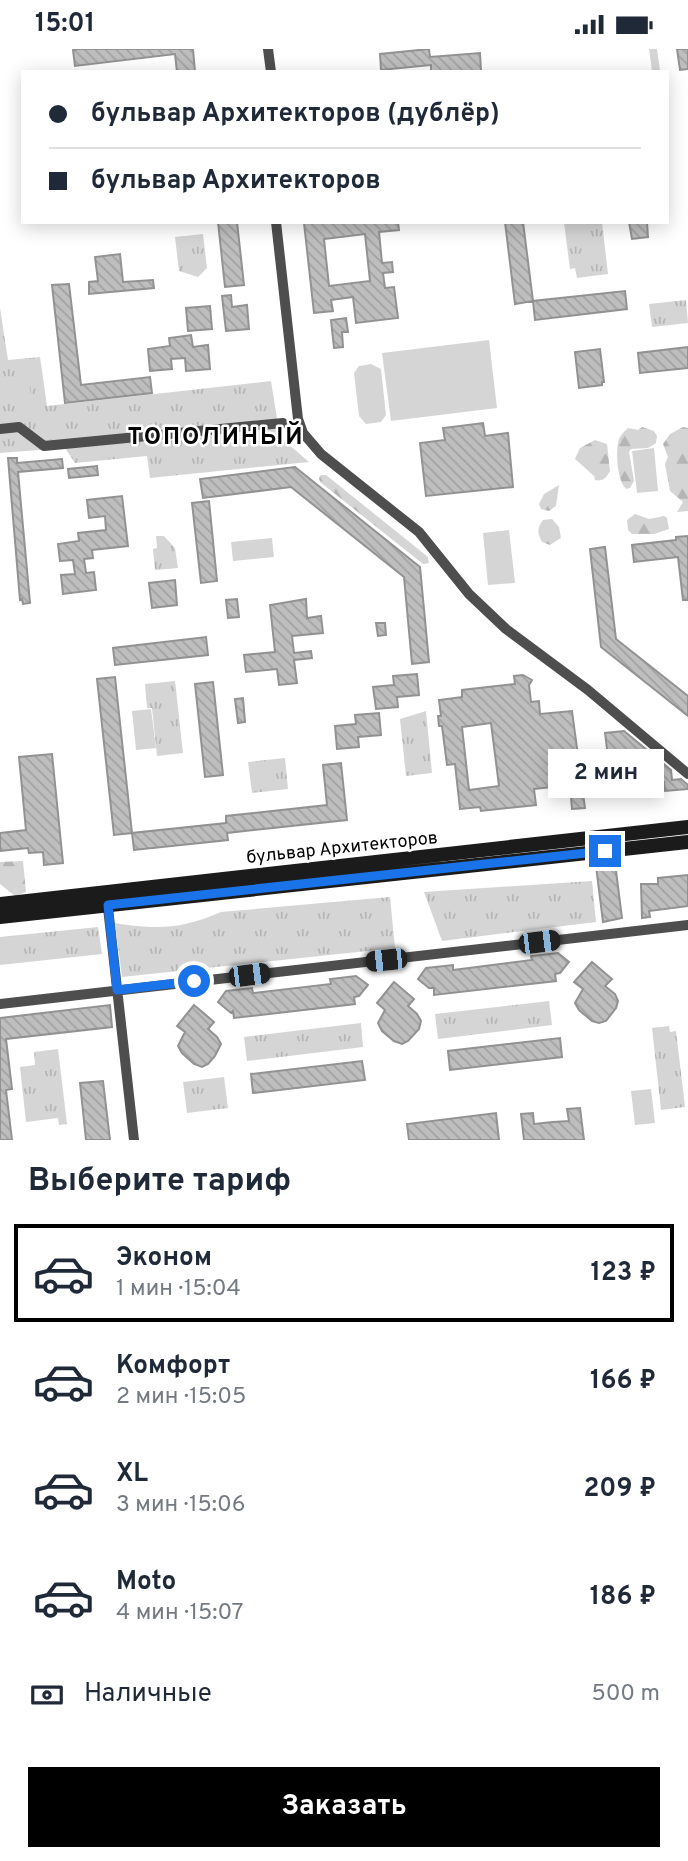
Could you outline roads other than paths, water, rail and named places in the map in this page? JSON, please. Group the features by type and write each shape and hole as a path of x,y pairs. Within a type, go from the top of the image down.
{"main road":[{"name":"бульвар Архитекторов","path":"0,917 107,899 688,827"},
{"name":"бульвар Архитекторов","path":"0,904 107,899 688,842"}],"street":[{"path":"268,49 271,70"},
{"path":"276,224 298,419 303,433 321,454 419,532 469,594 496,620 597,698 688,774"},
{"path":"0,429 19,427 44,446 283,423"},
{"path":"107,899 134,1140"},
{"path":"0,1004 688,925"}],"district":[{"name":"ТОПОЛИНЫЙ","path":"216,436"}]}
